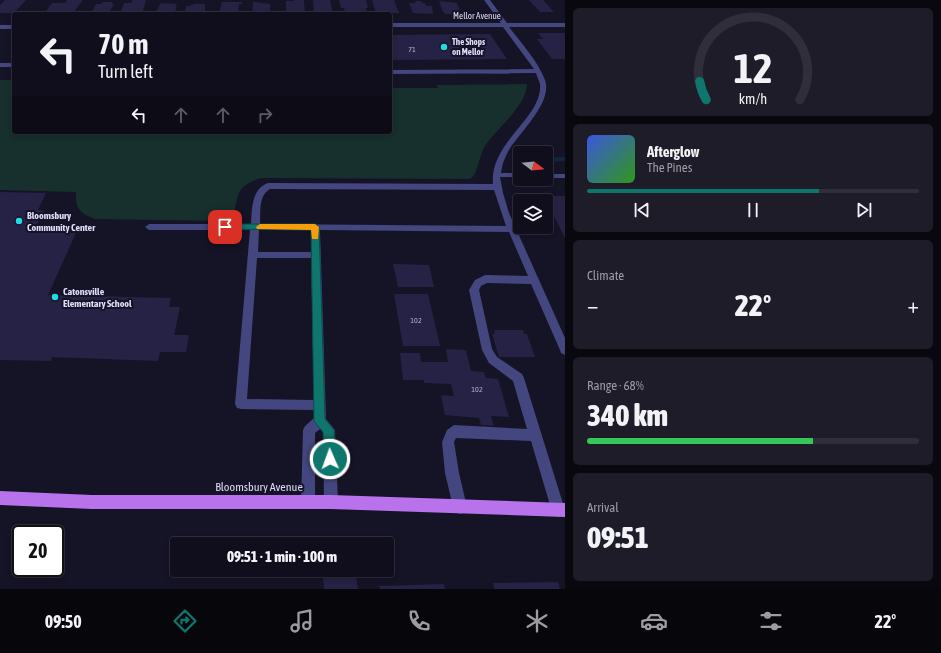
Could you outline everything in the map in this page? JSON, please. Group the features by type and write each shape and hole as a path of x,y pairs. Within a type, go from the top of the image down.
{"main road":[{"name":"Bloomsbury Avenue","path":"0,498 92,502 332,502 561,510"}],"street":[{"path":"487,0 538,71 542,81 543,89 540,100 533,112 501,155 496,175 497,187 512,229 565,350"},
{"name":"Mellor Avenue","path":"392,26 565,25"},
{"path":"0,27 12,27"},
{"path":"0,65 12,65"},
{"path":"392,72 538,71"},
{"path":"496,175 513,176"},
{"path":"553,176 565,176"},
{"path":"320,405 241,404 255,227 258,195 261,189 268,186 497,187"},
{"path":"149,226 512,229"},
{"path":"315,227 320,421 329,430 332,502"},
{"path":"253,255 316,255"},
{"path":"535,280 485,280 478,283 474,290 487,350 493,360 518,378 535,435 561,510"},
{"path":"308,502 309,430 320,421"},
{"path":"460,507 452,473 448,442 450,434 454,431 535,435"}],"green space":[{"path":"0,80 12,80 12,134 392,134 392,88 438,88 437,85 527,84 522,101 485,146 477,169 473,177 470,179 261,178 245,186 241,190 238,194 231,220 227,221 95,219 79,209 76,202 76,192 0,190"}],"building":[{"path":"5,0 26,0 15,12 12,13 0,13 0,5"},
{"path":"67,0 83,0 74,12 46,11 52,3 65,3"},
{"path":"133,0 146,0 142,12 121,11 124,3 131,3"},
{"path":"313,0 330,0 333,12 314,12"},
{"path":"339,0 366,0 368,8 366,8 366,12 345,12 344,8 341,8"},
{"path":"372,0 394,0 399,13 392,12 376,12"},
{"path":"529,0 543,0 554,12 540,12"},
{"path":"286,1 304,1 305,12 286,12"},
{"path":"414,1 421,1 422,3 425,3 426,6 432,6 433,14 413,13 409,3 416,3"},
{"path":"439,1 457,3 461,14 446,14 443,12"},
{"path":"103,2 113,2 112,4 114,4 110,12 92,12 96,4 101,4"},
{"path":"222,2 242,2 242,4 239,4 238,12 219,12"},
{"path":"253,2 270,4 270,12 252,12"},
{"path":"161,3 177,4 174,12 156,12"},
{"path":"194,4 205,4 205,11 185,12 186,6"},
{"path":"538,33 565,33 565,59 552,59 537,39 543,39"},
{"name":"The Shops on Mellor","path":"490,34 507,59 392,60 392,35"},
{"name":"Catonsville Elementary School","path":"0,192 46,193 38,210 44,211 33,232 76,233 48,295 171,298 169,307 180,307 174,335 189,335 186,352 160,352 158,361 52,357 51,361 0,360"},
{"path":"553,196 565,196 565,238 553,214"},
{"path":"393,264 429,265 434,287 398,287"},
{"path":"394,294 428,294 440,346 403,346"},
{"path":"494,330 523,330 524,334 527,334 535,357 499,357 492,334 495,334"},
{"path":"446,349 466,350 471,371 484,372 486,378 498,379 509,417 491,416 494,426 481,425 479,418 445,415 441,395 454,396 451,384 424,383 424,380 403,380 400,353 420,353 421,362 448,362"},
{"path":"323,577 356,577 358,589 324,589"},
{"path":"558,582 560,589 494,589 493,583"},
{"path":"444,584 445,589 380,589 379,586"}],"waterway":[{"path":"553,160 565,159"}],"slow traffic":[{"path":"260,227 315,227 315,237"}],"place":[{"name":"The Shops on Mellor","path":"444,47"},
{"name":"Bloomsbury Community Center","path":"19,221"},
{"name":"Catonsville Elementary School","path":"55,297"}],"route":[{"path":"225,227 315,227 320,421 329,430 330,459"}]}
